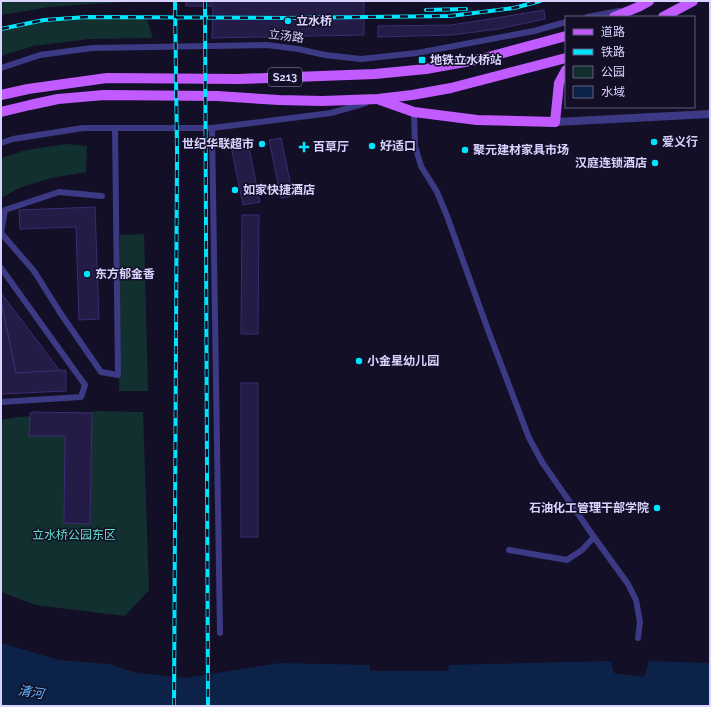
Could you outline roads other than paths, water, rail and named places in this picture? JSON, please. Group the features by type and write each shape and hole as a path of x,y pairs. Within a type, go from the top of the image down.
{"main road":[{"path":"616,16 649,1"},
{"path":"665,16 693,1"},
{"name":"S213","path":"1,95 28,89 107,78 239,79 375,74 426,69 481,59 565,36"},
{"name":"S213","path":"1,112 58,99 104,95 217,96 315,101 378,99 451,88 565,58"},
{"path":"378,99 414,112 476,120 556,122 559,82 565,72"}],"street":[{"path":"592,16 638,7"},
{"name":"立汤路","path":"1,68 40,55 92,48 267,45 298,49 325,55 361,59 417,53 534,31 565,22"},
{"name":"S213","path":"1,143 13,139 83,128 212,128 331,113 378,99"},
{"path":"414,112 415,146 421,166 436,192 447,216 529,438 542,462 628,584 636,600 640,622 638,638"},
{"path":"556,122 710,114"},
{"path":"102,196 59,192 5,210 1,234 34,271 60,314 101,372 118,375 115,128"},
{"path":"212,128 220,633"},
{"path":"1,268 86,385 81,397 1,402"},
{"path":"509,550 567,560 582,550 594,537"}],"water":[{"name":"清河","path":"1,643 59,660 109,664 137,673 185,678 280,663 370,665 370,671 448,671 449,665 611,661 614,673 644,677 649,661 710,663 710,706 1,706"}],"railway":[{"path":"174,706 177,151 175,1"},
{"path":"205,1 208,706"},
{"path":"1,29 44,20 87,17 285,18 450,16 514,8 540,1"},
{"path":"426,10 466,9"}],"place":[{"name":"立水桥","path":"288,21"},
{"name":"地铁立水桥站","path":"422,60"},
{"name":"爱义行","path":"654,142"},
{"name":"世纪华联超市","path":"262,144"},
{"name":"好适口","path":"372,146"},
{"name":"百草厅","path":"304,147"},
{"name":"聚元建材家具市场","path":"465,150"},
{"name":"汉庭连锁酒店","path":"655,163"},
{"name":"如家快捷酒店","path":"235,190"},
{"name":"东方郁金香","path":"87,274"},
{"name":"小金星幼儿园","path":"359,361"},
{"name":"石油化工管理干部学院","path":"657,508"}],"park label":[{"name":"立水桥公园东区","path":"74,535"}]}
